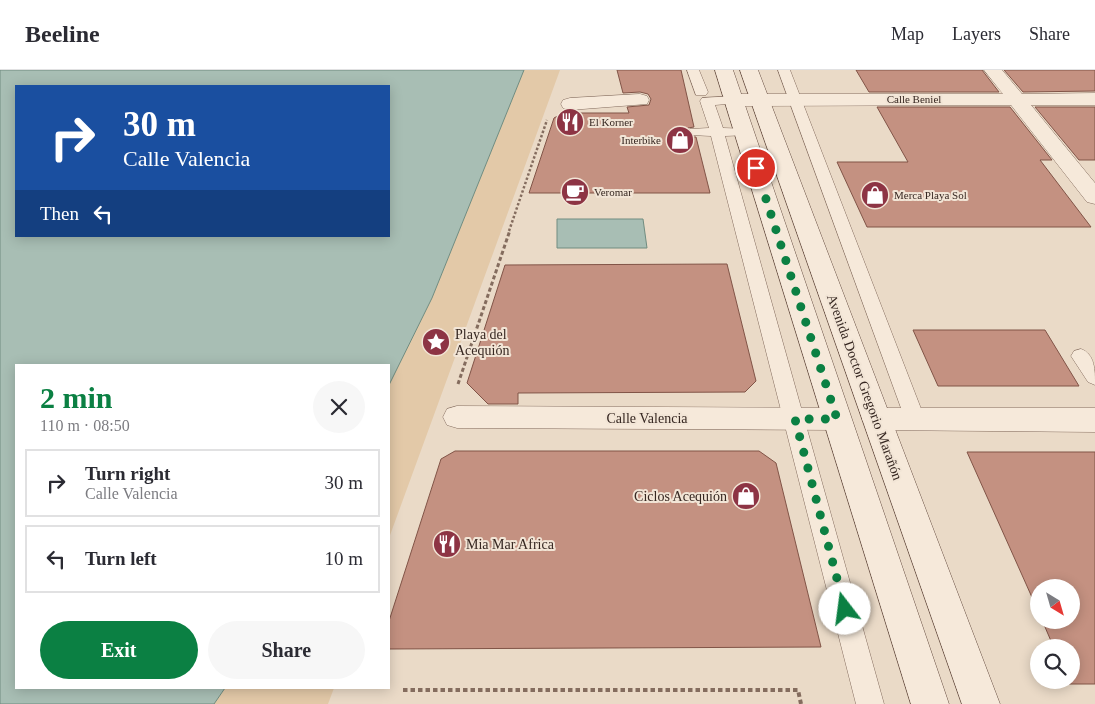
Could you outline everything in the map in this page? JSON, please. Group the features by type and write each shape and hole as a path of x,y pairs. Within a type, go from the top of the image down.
{"street":[{"name":"Avenida Doctor Gregorio Marañón","path":"724,70 747,100 876,419 981,704"},
{"name":"Avenida Doctor Gregorio Marañón","path":"749,70 744,132 930,704"},
{"path":"992,70 1095,197"},
{"name":"Calle Beniel","path":"747,100 1095,98"},
{"path":"570,104 640,100"},
{"name":"Calle Valencia","path":"461,404 795,419 837,419"},
{"path":"876,419 1095,420"}],"lane":[{"path":"693,70 717,132 870,704"},
{"path":"784,70 915,419"},
{"path":"704,96 747,100"},
{"path":"695,132 744,132"},
{"path":"1081,356 1095,377"}],"path":[{"path":"461,404 457,385 550,114"},
{"path":"403,690 798,690 801,704"}],"sand":[{"name":"Playa del Acequión","path":"524,70 560,70 390,535 390,383 432,298"},
{"path":"224,689 334,689 328,704 214,704"}],"shaded area":[{"path":"0,70 524,70 432,298 390,383 390,364 15,364 15,689 224,689 214,704 0,704"},
{"path":"557,219 643,219 647,248 557,248"}],"building":[{"path":"617,70 681,70 694,127 688,128 686,133 690,137 696,137 710,193 529,193 554,118 563,113 629,113 627,107 649,105 651,99 648,94 640,92 623,93"},
{"path":"856,70 982,70 999,92 869,92"},
{"path":"1004,70 1095,70 1095,91 1023,92"},
{"path":"877,107 1010,107 1052,160 1040,160 1091,227 867,227 837,162 908,162"},
{"path":"1035,107 1095,107 1095,160 1079,160"},
{"path":"727,264 756,381 745,392 518,393 518,404 488,404 467,383 505,265"},
{"path":"913,330 1045,330 1079,386 938,386"},
{"path":"455,451 759,451 776,463 821,647 390,649 390,618 441,459"},
{"path":"967,452 1095,452 1095,684 1080,684 1080,639 1050,639 1046,629 1080,629 1080,579 1030,579 1030,593"}],"place":[{"name":"El Korner","path":"570,122"},
{"name":"Interbike","path":"680,140"},
{"name":"Veromar","path":"575,192"},
{"name":"Merca Playa Sol","path":"875,195"},
{"name":"Playa del Acequión","path":"436,342"},
{"name":"Ciclos Acequión","path":"746,496"},
{"name":"Mia Mar Africa","path":"447,544"}],"route":[{"path":"756,168 837,419 795,419 845,609"}]}
